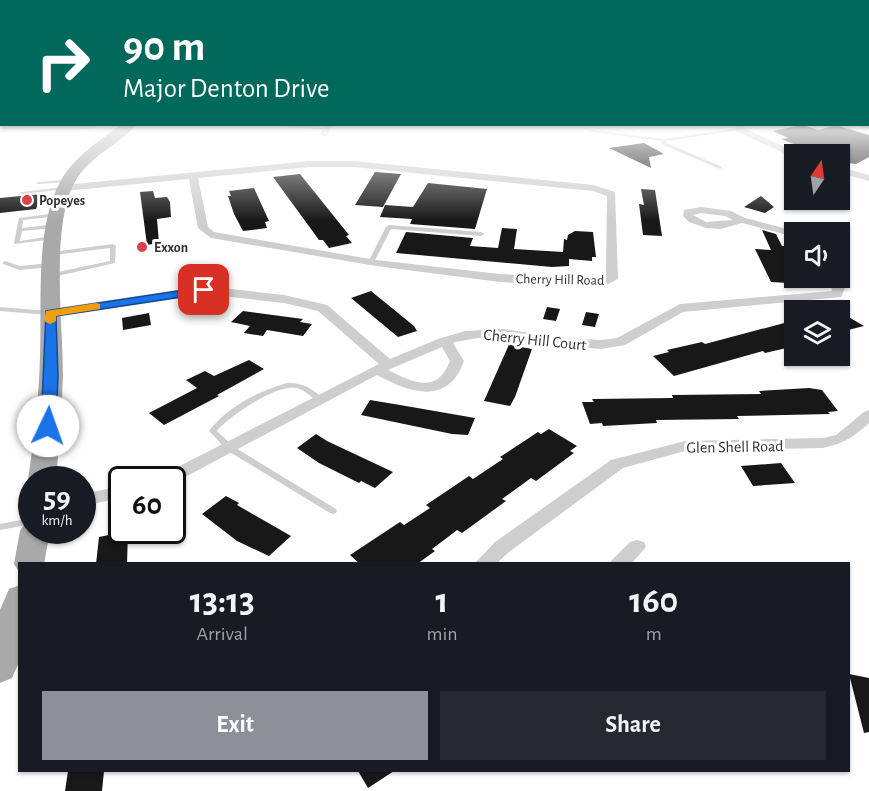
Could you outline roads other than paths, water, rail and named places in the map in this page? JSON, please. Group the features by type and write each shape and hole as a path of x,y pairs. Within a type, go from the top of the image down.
{"main road":[{"path":"43,466 51,376 50,314 55,245 66,184 85,161 101,148"},
{"path":"29,562 33,544"},
{"path":"0,667 18,605"}],"street":[{"name":"Cherry Hill Road","path":"66,184 193,177 309,164 354,164 594,188 612,194 613,274 609,282 500,278 371,262 211,235 203,228 193,177"},
{"path":"850,173 869,178"},
{"path":"741,220 784,231"},
{"name":"Cherry Hill Court","path":"186,470 231,449 382,367 464,335 487,333 577,345 608,344 620,342 680,308 837,294 839,288"},
{"path":"50,314 204,290 284,299 322,308 382,367 407,384 429,387 443,385 454,374 457,361 445,341"},
{"name":"Glen Shell Road","path":"486,562 502,547 618,464 685,446 823,443 841,439 869,415"},
{"path":"620,562 637,547"}],"lane":[{"path":"674,148 720,168"},
{"path":"38,183 66,184"},
{"path":"22,192 66,184"},
{"path":"19,231 55,245 113,262 113,246 55,245 17,243 19,231 21,219 55,245"},
{"path":"371,262 389,227 481,234"},
{"path":"5,263 20,268 55,245"},
{"path":"0,309 50,314"},
{"path":"320,399 297,385 282,384 224,418 213,431 231,449 333,511"},
{"path":"0,528 18,524"}],"place":[{"name":"Popeyes","path":"27,200"},
{"name":"Exxon","path":"142,247"}]}
